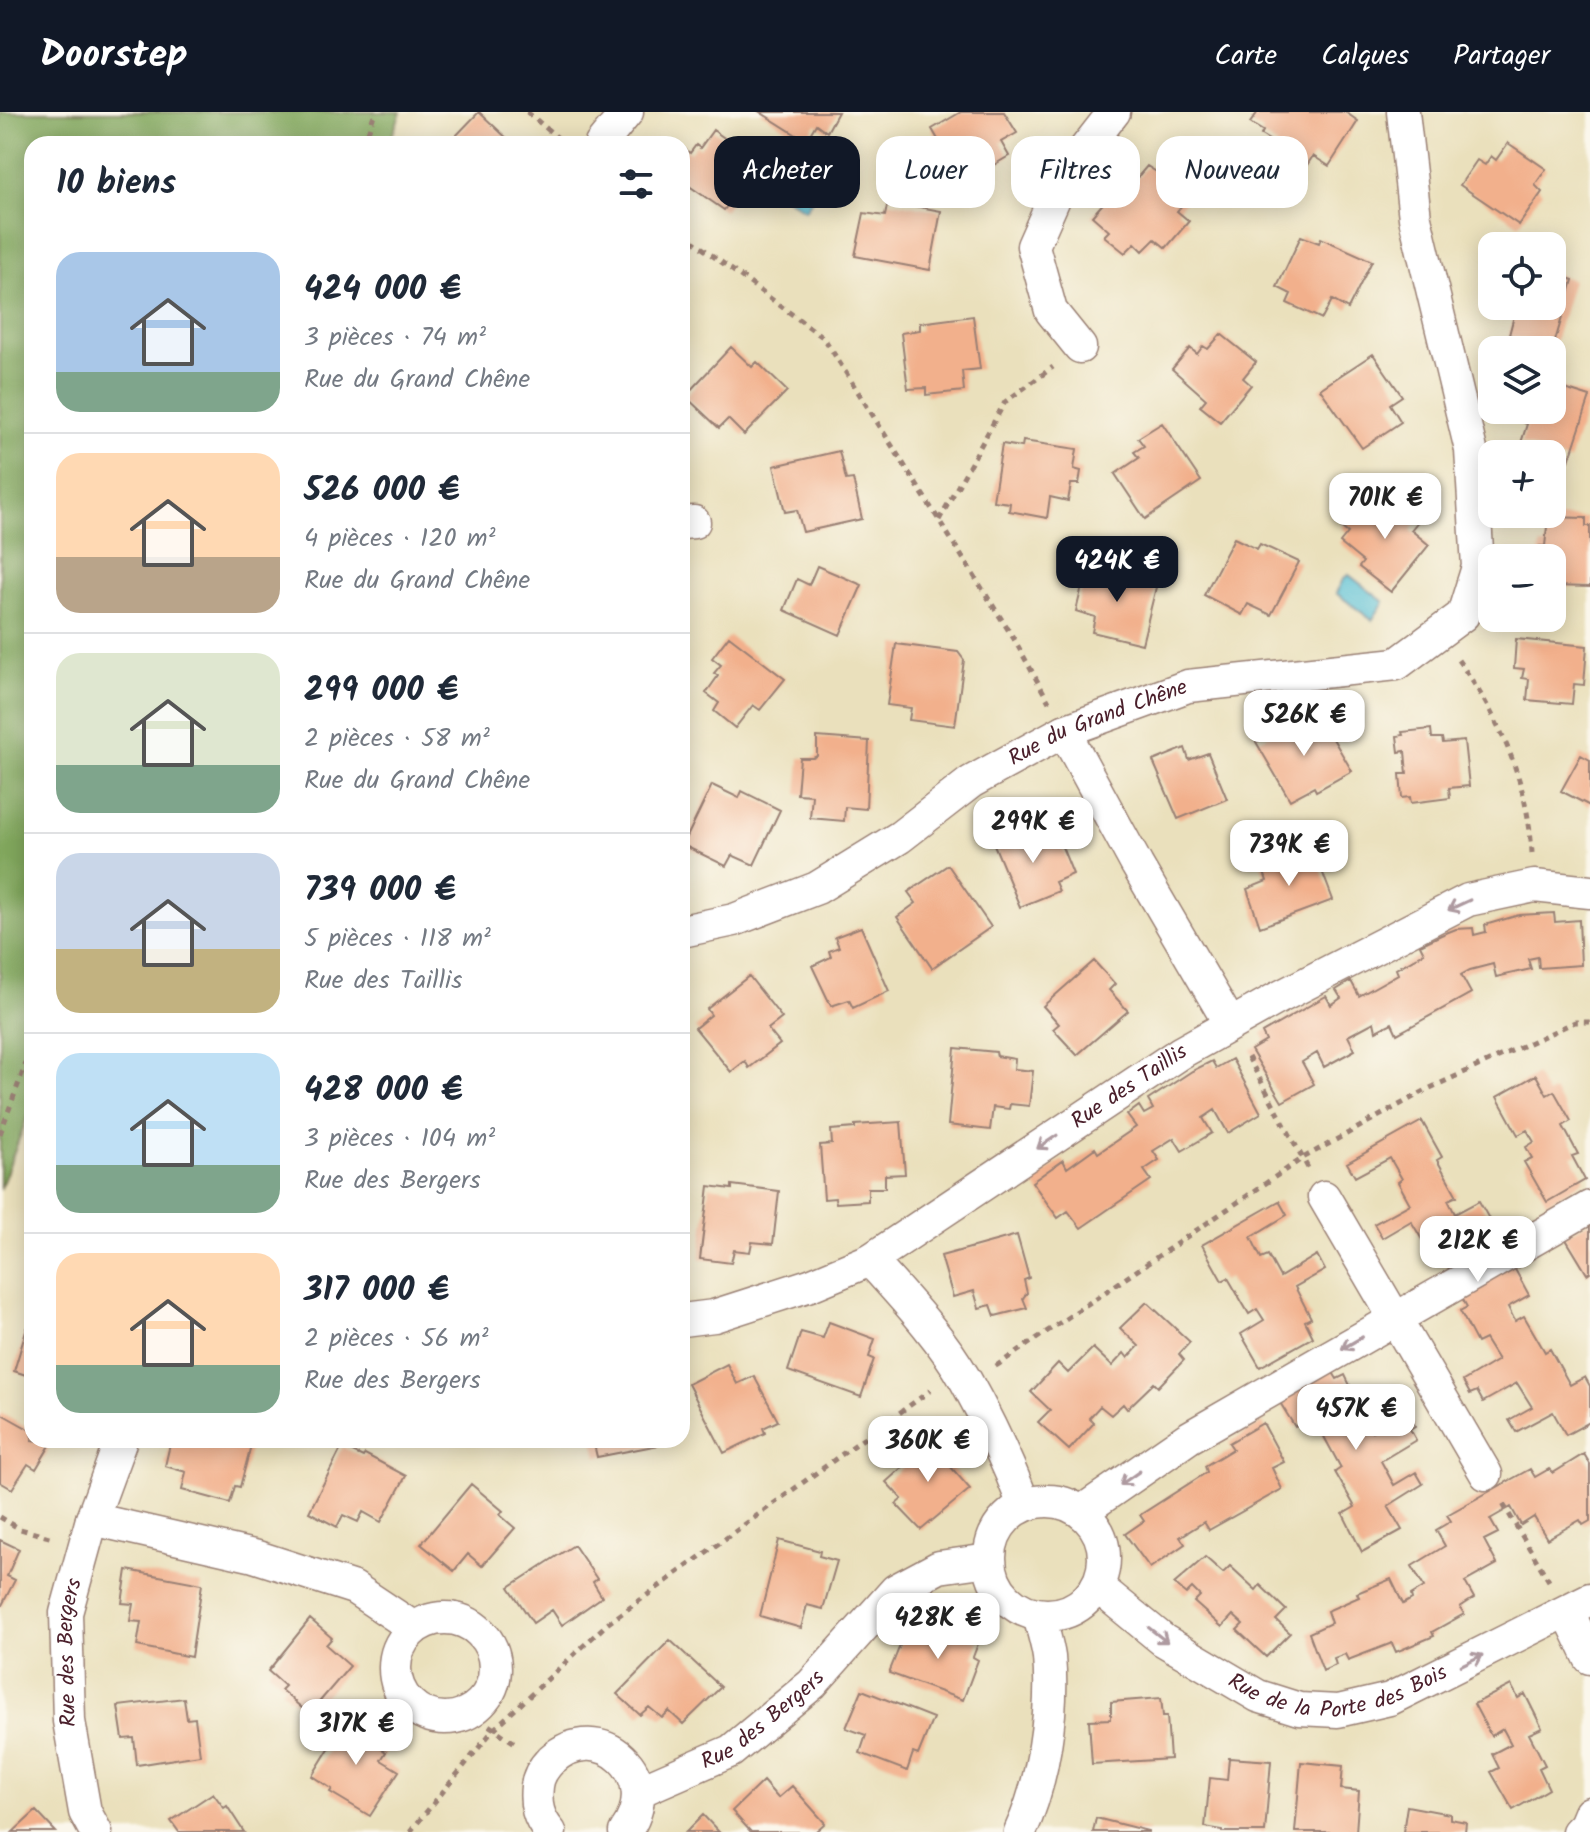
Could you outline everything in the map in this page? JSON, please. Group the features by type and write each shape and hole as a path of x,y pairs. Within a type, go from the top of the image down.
{"street":[{"path":"608,136 627,112"},
{"path":"1080,347 1051,311 1033,246 1064,176 1114,112"},
{"name":"Rue du Grand Chêne","path":"690,929 734,920 817,888 900,837 971,782 1064,731 1188,686 1397,664 1463,615 1478,567 1471,450 1415,218 1403,112"},
{"path":"1064,731 1137,865 1230,1024"},
{"name":"Rue des Taillis","path":"690,1319 714,1316 810,1285 870,1260 1180,1053 1468,900 1534,886 1590,892"},
{"path":"1324,1197 1486,1474"},
{"path":"1081,1512 1188,1438 1590,1207"},
{"path":"870,1260 920,1316 966,1380 1024,1505"},
{"name":"Rue des Bergers","path":"96,1832 85,1812 69,1721 66,1613 88,1533 118,1448"},
{"path":"1053,1500 1081,1512 1101,1538 1104,1555 1103,1571 1097,1586 1086,1600 1072,1610 1056,1615 1039,1615 1010,1602 999,1590 989,1560 991,1543 998,1527 1009,1514 1038,1501 1053,1500"},
{"path":"88,1533 254,1556 354,1588 414,1628"},
{"name":"Rue des Bergers","path":"639,1791 731,1751 812,1684 896,1590 939,1567 989,1560"},
{"name":"Rue de la Porte des Bois","path":"1097,1586 1163,1640 1258,1696 1299,1709 1338,1711 1390,1699 1579,1606"},
{"path":"1579,1606 1590,1658"},
{"path":"1020,1832 1029,1813 1048,1727 1049,1656 1039,1615"},
{"path":"445,1617 461,1620 476,1628 486,1640 494,1663 491,1688 469,1712 454,1717 437,1717 421,1712 399,1688 395,1672 396,1656 403,1640 414,1628 428,1620 445,1617"},
{"path":"550,1832 538,1815 535,1798 537,1780 546,1764 567,1749 593,1745 609,1750 623,1760 634,1774 639,1791 638,1805 634,1819 625,1832"},
{"path":"1578,1832 1590,1813"}],"path":[{"path":"367,136 375,112"},
{"path":"527,112 556,136"},
{"path":"690,239 824,338 1014,639 1064,731"},
{"path":"939,520 1005,402 1080,347"},
{"path":"1439,633 1480,690 1512,752 1531,825 1534,886"},
{"path":"1230,1024 1324,1197"},
{"path":"0,1134 24,1069"},
{"path":"1486,1474 1579,1606"},
{"path":"0,1517 20,1529 88,1533"},
{"path":"469,1712 546,1764"}],"green space":[{"path":"0,112 401,112 392,136 24,136 24,1126 0,1190"}],"water":[{"path":"1349,575 1384,602 1372,620 1336,593"}],"building":[{"path":"479,112 504,136 456,136"},
{"path":"760,112 838,112 827,132 816,124 809,136 798,136"},
{"path":"961,112 1004,112 1017,133 1001,142 1009,156 995,164 995,136 936,136 932,129"},
{"path":"1258,112 1345,112 1358,121 1329,166 1313,156 1308,164 1308,136 1263,136 1263,131 1250,123"},
{"path":"713,130 722,136 714,136 714,203 690,187 690,153 696,145 700,148"},
{"path":"1508,143 1546,169 1535,185 1542,192 1519,225 1460,185 1477,160 1485,165 1491,156 1496,160"},
{"path":"1147,166 1156,172 1156,208 1180,208 1177,211 1189,221 1166,248 1155,239 1143,251 1135,243 1125,253 1104,236 1109,231 1092,216 1099,208 1140,208 1140,174"},
{"path":"887,208 941,211 930,270 855,256 864,213 885,216"},
{"path":"1301,236 1319,243 1321,238 1372,261 1348,309 1332,300 1322,319 1287,303 1291,294 1277,287"},
{"path":"1566,278 1573,280 1566,304"},
{"path":"973,316 980,369 962,371 964,391 926,395 926,388 908,389 901,333 920,330 920,323"},
{"path":"1513,320 1561,320 1557,336 1509,335"},
{"path":"1221,334 1256,362 1243,378 1251,385 1220,422 1200,406 1206,399 1172,369 1190,348 1197,354 1203,346 1208,349"},
{"path":"731,347 752,367 757,362 787,391 744,435 728,419 719,428 690,401 690,391"},
{"path":"1373,354 1402,396 1390,404 1401,422 1362,448 1320,389"},
{"path":"1566,389 1590,397 1569,461 1566,460 1566,440 1522,440 1527,424 1566,424"},
{"path":"1162,423 1201,481 1145,519 1115,474 1139,458 1134,452 1144,446 1138,438"},
{"path":"1023,441 1077,449 1074,469 1081,471 1079,484 1071,484 1068,501 1050,497 1047,518 1009,511 1010,503 993,501 1002,444 1022,447"},
{"path":"839,451 846,480 853,479 862,519 803,532 797,510 785,512 774,466"},
{"path":"1382,490 1419,520 1411,530 1429,545 1391,592 1359,567 1363,562 1340,543 1348,533 1342,528 1353,513 1360,518"},
{"path":"1566,517 1586,518 1586,526 1590,526 1590,587 1566,586 1566,544 1545,544 1547,528 1566,528"},
{"path":"1234,538 1257,549 1260,544 1299,562 1271,615 1248,604 1242,615 1204,595"},
{"path":"817,566 862,585 840,635 784,610 797,579 809,585"},
{"path":"1087,566 1157,583 1142,644 1092,632 1095,617 1076,611"},
{"path":"729,636 785,679 760,710 753,705 735,728 714,711 719,703 706,693 718,676 714,673 721,665 712,658"},
{"path":"1516,639 1587,646 1584,685 1574,684 1572,704 1527,700 1529,679 1522,678 1524,669 1514,668"},
{"path":"896,644 958,652 964,660 955,726 909,720 911,708 887,705"},
{"path":"1322,720 1352,771 1316,791 1314,787 1290,800 1256,742 1295,721 1300,732"},
{"path":"1431,729 1432,738 1442,738 1443,743 1464,741 1469,786 1449,788 1450,798 1411,803 1410,797 1402,798 1400,774 1407,774 1405,751 1399,752 1397,736 1403,735 1402,732"},
{"path":"817,737 869,741 866,809 845,807 844,821 810,818 812,795 797,794 800,758 817,756"},
{"path":"1185,748 1189,760 1208,753 1227,799 1178,819 1153,761"},
{"path":"1581,755 1590,760 1590,806 1561,791"},
{"path":"712,785 739,798 742,791 780,810 754,865 732,855 726,866 690,848 690,831"},
{"path":"1020,831 1024,839 1033,835 1035,840 1056,832 1073,874 1055,882 1059,891 1020,907 993,842"},
{"path":"1308,847 1314,864 1319,863 1333,900 1260,927 1247,889 1267,881 1261,864"},
{"path":"948,865 991,927 932,968 897,917 916,903 908,892"},
{"path":"1554,913 1555,922 1579,920 1581,965 1539,968 1538,957 1528,959 1531,969 1496,977 1493,964 1470,970 1461,975 1471,993 1408,1028 1397,1034 1392,1023 1376,1031 1374,1022 1348,1036 1355,1050 1324,1067 1317,1053 1302,1062 1314,1084 1282,1102 1251,1050 1266,1041 1262,1033 1326,996 1331,1005 1341,998 1336,990 1351,981 1359,996 1398,974 1396,969 1424,953 1420,945 1441,935 1456,929 1473,928 1474,935 1486,932 1485,925 1519,915"},
{"path":"861,927 889,991 853,1008 849,1000 831,1006 812,966 831,957 829,951 839,947 835,937"},
{"path":"1094,961 1115,984 1109,990 1128,1011 1077,1055 1053,1029 1059,1024 1043,1006"},
{"path":"749,976 782,1018 768,1029 780,1044 749,1068 745,1061 731,1072 695,1028 711,1015 707,1009"},
{"path":"955,1048 996,1052 997,1056 1015,1059 1014,1069 1033,1071 1029,1106 1010,1104 1009,1109 993,1107 990,1130 948,1125"},
{"path":"1232,1059 1261,1113 1228,1133 1215,1110 1203,1118 1212,1133 1182,1151 1174,1138 1153,1151 1159,1160 1144,1170 1151,1180 1081,1228 1068,1211 1058,1218 1032,1182 1063,1160 1067,1168 1095,1148 1098,1153 1136,1127 1127,1115 1139,1106 1144,1114 1153,1109 1148,1100 1192,1071 1212,1061 1216,1068"},
{"path":"1536,1075 1547,1095 1554,1091 1571,1121 1563,1126 1578,1154 1572,1156 1585,1180 1547,1202 1524,1162 1532,1158 1526,1147 1534,1142 1527,1130 1518,1135 1497,1097"},
{"path":"1422,1121 1442,1157 1437,1160 1457,1196 1448,1200 1455,1214 1479,1201 1497,1233 1481,1242 1497,1270 1511,1262 1529,1295 1508,1307 1515,1321 1524,1316 1545,1352 1550,1349 1570,1385 1585,1377 1590,1386 1590,1422 1566,1435 1553,1412 1516,1432 1509,1420 1532,1407 1517,1383 1483,1402 1477,1391 1470,1394 1463,1381 1498,1360 1485,1339 1477,1343 1460,1311 1467,1307 1459,1292 1462,1290 1437,1249 1430,1253 1411,1221 1382,1238 1374,1224 1410,1204 1398,1182 1402,1179 1390,1158 1355,1177 1347,1163"},
{"path":"901,1122 905,1174 885,1175 885,1188 868,1188 868,1201 836,1203 835,1198 824,1199 820,1145 832,1144 831,1130"},
{"path":"732,1185 779,1191 773,1244 752,1242 750,1252 734,1250 731,1263 700,1259 709,1186 732,1189"},
{"path":"1279,1201 1287,1215 1251,1237 1261,1258 1268,1255 1280,1277 1317,1255 1325,1270 1295,1287 1311,1318 1305,1321 1313,1337 1260,1367 1241,1334 1264,1320 1257,1309 1249,1314 1228,1278 1222,1281 1202,1245"},
{"path":"1590,1221 1590,1272 1587,1274 1564,1236"},
{"path":"1017,1235 1029,1278 1024,1280 1027,1293 1023,1298 1027,1308 995,1316 991,1305 979,1308 974,1291 953,1297 941,1256"},
{"path":"1147,1302 1190,1342 1179,1354 1184,1360 1158,1387 1154,1383 1127,1409 1123,1404 1111,1415 1100,1406 1089,1418 1094,1423 1069,1450 1038,1422 1050,1410 1031,1392 1058,1363 1068,1373 1093,1348 1112,1366 1124,1353 1128,1358 1139,1346 1120,1328"},
{"path":"829,1322 875,1339 869,1357 874,1359 861,1397 788,1371 801,1332 823,1338"},
{"path":"24,1338 24,1374 14,1371"},
{"path":"727,1364 737,1384 754,1376 778,1421 763,1428 765,1433 724,1453 690,1383"},
{"path":"1329,1366 1337,1379 1345,1375 1372,1431 1407,1411 1415,1426 1410,1429 1416,1440 1381,1461 1394,1485 1416,1472 1423,1484 1388,1506 1402,1530 1362,1552 1343,1514 1355,1507 1335,1472 1341,1468 1321,1431 1326,1428 1318,1415 1295,1427 1276,1396"},
{"path":"0,1413 24,1426 24,1448 48,1448 36,1469 28,1464 12,1489 0,1482"},
{"path":"1263,1423 1284,1462 1272,1468 1282,1489 1209,1530 1204,1522 1180,1537 1185,1544 1150,1568 1125,1534 1144,1521 1140,1515 1207,1472 1205,1466 1233,1449 1229,1443"},
{"path":"937,1436 957,1459 949,1465 970,1489 921,1530 896,1504 902,1499 886,1482"},
{"path":"169,1448 250,1448 240,1487 235,1486 230,1503 182,1490 186,1472 165,1466"},
{"path":"341,1448 363,1457 365,1454 406,1476 381,1522 363,1512 358,1522 343,1515 337,1527 309,1512"},
{"path":"595,1448 643,1448 597,1457"},
{"path":"1584,1454 1590,1464 1590,1521 1583,1525 1580,1520 1547,1539 1534,1517 1521,1525 1511,1507 1490,1519 1498,1533 1484,1540 1497,1564 1465,1582 1474,1598 1460,1607 1464,1614 1432,1632 1434,1636 1396,1652 1392,1643 1348,1660 1345,1654 1334,1658 1336,1665 1323,1671 1309,1633 1331,1623 1327,1611 1359,1597 1357,1593 1391,1579 1403,1604 1412,1599 1411,1595 1424,1587 1412,1566 1445,1546 1436,1530 1451,1521 1447,1515 1530,1469 1535,1477 1549,1469 1553,1473"},
{"path":"471,1484 503,1511 500,1515 515,1528 482,1566 468,1554 454,1571 421,1544"},
{"path":"0,1540 19,1549 7,1576 15,1580 0,1609"},
{"path":"779,1540 820,1551 819,1556 837,1561 823,1609 807,1605 801,1628 760,1616"},
{"path":"574,1545 597,1579 593,1582 602,1597 562,1625 552,1610 533,1623 509,1587"},
{"path":"1205,1557 1223,1573 1230,1566 1256,1590 1260,1585 1286,1610 1276,1620 1290,1633 1266,1657 1237,1630 1243,1624 1233,1615 1222,1627 1194,1602 1200,1596 1192,1588 1186,1594 1174,1584"},
{"path":"127,1570 202,1584 191,1657 137,1646 141,1622 130,1621 133,1604 122,1603"},
{"path":"310,1619 332,1638 326,1645 350,1666 309,1714 281,1690 285,1686 268,1671"},
{"path":"933,1625 979,1641 973,1657 978,1660 963,1700 889,1673 905,1633 926,1642"},
{"path":"670,1640 721,1687 683,1724 669,1711 662,1718 649,1707 640,1715 617,1694"},
{"path":"1511,1685 1518,1698 1525,1694 1542,1728 1529,1734 1545,1765 1539,1768 1549,1789 1513,1810 1491,1772 1499,1768 1492,1754 1511,1744 1503,1729 1491,1736 1474,1704"},
{"path":"862,1690 933,1718 918,1755 913,1753 907,1771 860,1753 866,1735 846,1728"},
{"path":"184,1698 187,1719 195,1718 200,1755 137,1765 134,1738 123,1739 118,1706"},
{"path":"1161,1698 1163,1716 1167,1716 1170,1759 1092,1764 1089,1720 1111,1719 1111,1702"},
{"path":"351,1713 380,1731 373,1743 386,1752 381,1760 399,1771 370,1816 330,1792 332,1789 312,1776"},
{"path":"1229,1758 1271,1761 1265,1832 1223,1832 1205,1827 1210,1778 1227,1780"},
{"path":"1301,1762 1343,1766 1341,1789 1359,1791 1356,1832 1295,1832"},
{"path":"763,1781 778,1798 792,1786 825,1823 815,1832 751,1832 732,1811"},
{"path":"213,1793 224,1808 227,1806 244,1832 179,1832 171,1821"},
{"path":"1407,1806 1450,1814 1450,1819 1466,1822 1465,1832 1403,1832"},
{"path":"36,1811 56,1832 13,1832"},
{"path":"703,1815 719,1832 686,1832"},
{"path":"1096,1818 1148,1831 1148,1832 1093,1832"}]}
